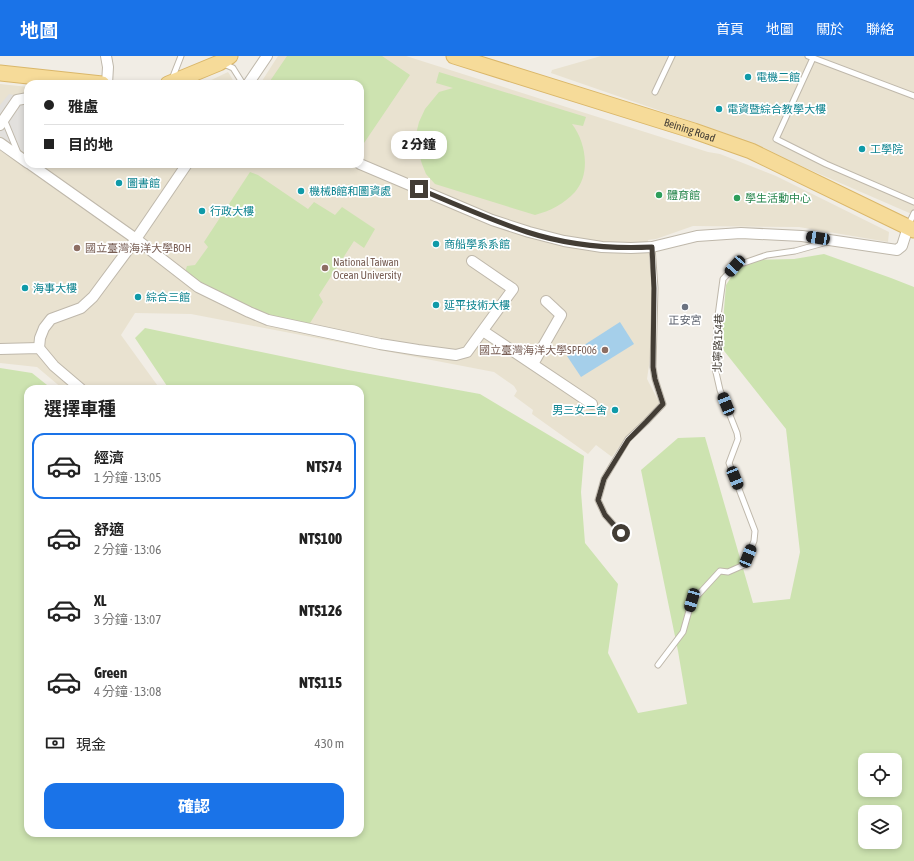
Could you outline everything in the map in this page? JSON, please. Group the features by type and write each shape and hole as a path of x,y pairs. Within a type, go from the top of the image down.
{"main road":[{"name":"Beining Road","path":"454,56 694,131 751,152 911,229"},
{"path":"178,80 224,59"},
{"path":"0,73 65,80"}],"street":[{"path":"106,56 108,67 107,80"},
{"path":"251,80 267,56"},
{"path":"2,122 17,100 24,99"},
{"path":"0,143 24,160"},
{"name":"北寧路154巷","path":"364,166 492,220 564,241 602,247 652,247 697,236 741,233 802,236 897,250 902,246 911,229"},
{"path":"36,168 136,238 198,287 268,320 380,344 456,355 467,352 513,289 472,261"},
{"path":"76,385 54,366 39,348 40,338 44,328 51,319 81,308 93,297 184,168"},
{"path":"533,364 561,315 546,301"},
{"path":"483,330 592,404"},
{"path":"0,349 39,348"}],"lane":[{"path":"171,80 181,56"},
{"path":"655,92 672,56"},
{"path":"914,96 810,57 776,139 826,164 914,202"},
{"path":"224,59 227,65 233,68 240,80"},
{"path":"2,122 19,156"},
{"path":"911,229 914,213"},
{"name":"北寧路154巷","path":"658,665 683,632 692,600 720,571 728,572 744,565 754,541 755,531 729,463 738,439 737,433 720,390 716,375 717,323 723,279 735,266 767,255 795,251 834,240"},
{"path":"621,533 605,515 598,500 604,479 628,440 663,404 655,379 653,367 654,288 652,247"}],"shaded area":[{"name":"National Taiwan Ocean University","path":"278,56 406,56 708,152 720,154 776,176 889,232 888,242 799,227 693,226 656,239 648,240 652,294 651,351 647,379 660,404 625,438 612,457 596,445 588,454 532,414 533,410 514,396 517,391 514,386 494,372 191,314 135,313 121,335 157,385 58,385 37,367 0,363 0,84 24,87 24,168 364,168 364,80 263,80"},
{"path":"601,56 914,56 914,215 730,135 551,73 552,70"},
{"path":"228,72 233,80 211,80"},
{"path":"9,94 24,97 24,152 0,136 0,105"}],"green space":[{"path":"287,56 382,56 410,75 364,143 364,80 271,80"},
{"path":"439,72 586,117 583,126 572,124 581,140 585,158 583,176 580,185 575,192 556,206 535,215 435,184 426,174 422,164 417,148 416,134 419,122 425,109 439,92 453,88 436,83"},
{"path":"250,172 258,175 308,209 314,202 335,215 342,207 375,229 364,248 354,241 319,295 323,302 307,328 265,319 184,275 187,266 195,265 208,247 204,242"},
{"path":"824,254 914,287 914,861 0,861 0,368 32,373 47,385 24,385 24,837 364,837 364,385 166,385 135,338 145,328 348,370 480,394 584,456 581,492 585,543 618,584 608,653 638,713 687,704 678,651 641,470 678,438 705,437 753,603 790,599 800,552 786,429 721,347 726,285 737,268 756,260 794,259"}],"water":[{"path":"620,322 634,344 581,377 567,356"}],"place":[{"name":"電機二館","path":"748,77"},
{"name":"電資暨綜合教學大樓","path":"719,109"},
{"name":"工學院","path":"862,149"},
{"name":"圖書館","path":"119,183"},
{"name":"機械B館和圖資處","path":"301,191"},
{"name":"體育館","path":"659,195"},
{"name":"學生活動中心","path":"737,198"},
{"name":"行政大樓","path":"202,211"},
{"name":"商船學系系館","path":"436,244"},
{"name":"國立臺灣海洋大學BOH","path":"77,248"},
{"name":"National Taiwan Ocean University","path":"325,268"},
{"name":"海事大樓","path":"25,288"},
{"name":"綜合三館","path":"138,297"},
{"name":"延平技術大樓","path":"436,305"},
{"name":"正安宮","path":"685,307"},
{"name":"國立臺灣海洋大學SPF006","path":"605,350"},
{"name":"男三女二舍","path":"615,410"}],"route":[{"path":"419,189 492,220 564,241 602,247 652,247 654,288 653,367 655,379 663,404 628,440 604,479 598,500 605,515 621,533"}]}
